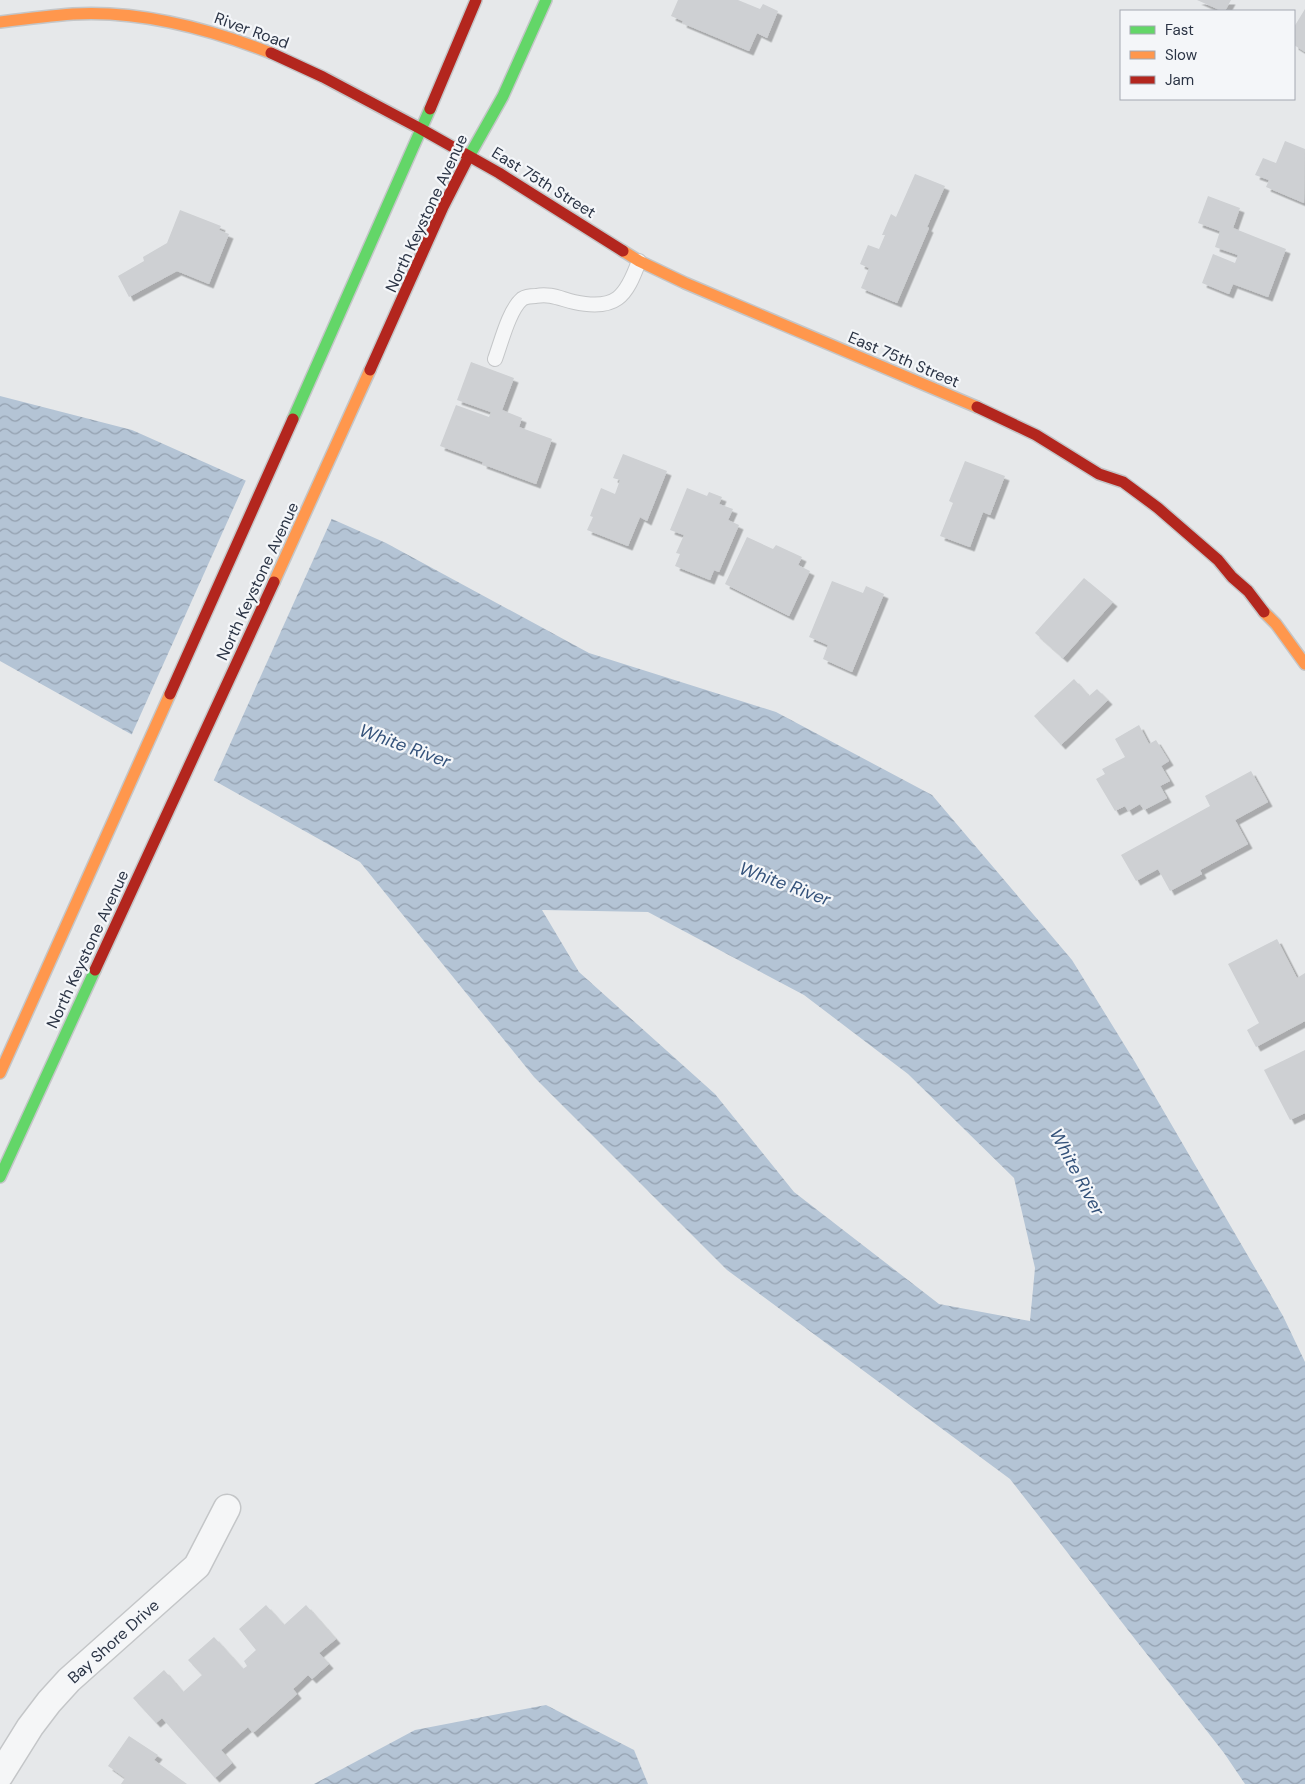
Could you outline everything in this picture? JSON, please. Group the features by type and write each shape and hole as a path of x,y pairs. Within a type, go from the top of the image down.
{"main road":[{"name":"North Keystone Avenue","path":"0,1074 289,428 476,0"},
{"name":"North Keystone Avenue","path":"0,1177 336,449 443,207 503,96 546,0"},
{"name":"River Road","path":"0,22 74,14 114,15 173,22 199,28 247,43 282,57 446,142"},
{"name":"East 75th Street","path":"446,142 639,261 692,286 1010,422 1036,435 1099,474 1122,482 1158,508 1218,560 1276,624 1305,664"}],"street":[{"name":"Bay Shore Drive","path":"0,1775 30,1727 69,1680 197,1566 227,1508"}],"lane":[{"path":"495,359 514,309 523,298 541,295 556,296 575,302 610,302 624,294 631,283 639,261"}],"water":[{"name":"White River","path":"0,396 132,430 386,543 589,653 776,712 932,795 1072,960 1135,1062 1283,1316 1305,1362 1305,1784 1245,1784 1224,1753 1010,1479 727,1270 534,1077 360,862 0,661","holes":["542,910 648,912 804,995 908,1074 1014,1178 1035,1268 1030,1321 939,1304 794,1192 715,1094 579,972"]},
{"path":"546,1705 634,1750 648,1784 314,1784 415,1730"}],"pier":[{"path":"247,478 333,516 213,782 131,736"}],"building":[{"path":"678,0 738,0 760,9 763,4 778,11 767,38 757,33 749,51 682,23 683,21 671,16"},
{"path":"1197,0 1231,0 1226,10 1220,10"},
{"path":"1305,9 1305,52 1295,46 1295,25"},
{"path":"1285,141 1305,149 1304,203 1266,187 1269,180 1255,175 1263,158 1276,163"},
{"path":"915,174 945,186 897,303 861,288 869,268 860,264 868,245 879,249 885,235 882,235 891,214 896,217"},
{"path":"1208,196 1240,208 1233,228 1286,249 1268,297 1233,284 1229,294 1202,283 1213,254 1235,263 1238,255 1215,247 1220,231 1198,223"},
{"path":"180,210 221,226 219,230 229,234 209,284 177,271 129,297 118,276 144,261 143,257 167,243"},
{"path":"471,362 514,378 502,410 522,418 519,427 552,439 536,484 440,446 456,405 489,417 491,412 457,400"},
{"path":"623,454 667,471 647,521 640,517 628,546 587,530 593,517 590,516 601,488 615,494 620,480 613,478"},
{"path":"965,461 1005,476 990,515 983,512 970,547 940,536 953,503 949,501"},
{"path":"687,488 707,496 709,492 722,497 719,504 733,509 728,520 739,525 719,572 714,570 710,580 675,566 680,554 676,553 684,535 670,530"},
{"path":"747,537 773,549 776,545 802,557 798,565 810,571 789,616 725,584"},
{"path":"1084,578 1113,602 1063,658 1035,633"},
{"path":"832,581 863,593 866,586 884,594 852,672 823,659 828,645 809,637"},
{"path":"1074,679 1089,696 1097,689 1108,700 1061,745 1034,716"},
{"path":"1139,725 1149,744 1156,740 1169,761 1161,766 1170,781 1160,786 1167,798 1144,810 1140,804 1128,811 1125,806 1115,811 1096,779 1105,774 1102,769 1125,757 1115,739"},
{"path":"1251,771 1268,802 1235,820 1248,844 1200,870 1202,874 1170,891 1158,869 1136,881 1121,855 1210,806 1205,796"},
{"path":"1277,939 1297,978 1305,973 1305,1021 1256,1047 1247,1030 1259,1023 1228,964"},
{"path":"1305,1050 1305,1113 1290,1120 1264,1070"},
{"path":"266,1605 284,1625 306,1605 336,1639 319,1653 329,1664 312,1679 308,1675 293,1689 297,1694 253,1733 248,1727 221,1750 232,1763 215,1778 162,1718 156,1723 133,1698 164,1670 183,1692 202,1675 188,1660 214,1637 243,1669 247,1666 244,1661 256,1650 239,1629"},
{"path":"129,1736 158,1755 154,1760 187,1784 121,1784 125,1778 108,1766"}],"traffic: fast":[{"path":"467,160 503,96 546,0"},
{"path":"293,419 430,109"},
{"path":"0,1177 95,970"}],"traffic: slow":[{"path":"0,22 73,14 123,15 149,18 199,29 271,53"},
{"path":"623,251 639,261 685,283 977,407"},
{"path":"274,582 370,370"},
{"path":"1264,612 1276,624 1305,664"},
{"path":"0,1073 170,694"}],"traffic: jam":[{"path":"430,109 476,0"},
{"path":"271,53 323,77 421,129 499,173 623,251"},
{"path":"370,370 443,207 467,160"},
{"path":"977,407 1036,435 1099,474 1123,482 1158,508 1218,560 1232,577 1248,591 1264,612"},
{"path":"170,694 293,419"},
{"path":"95,970 274,582"}]}
